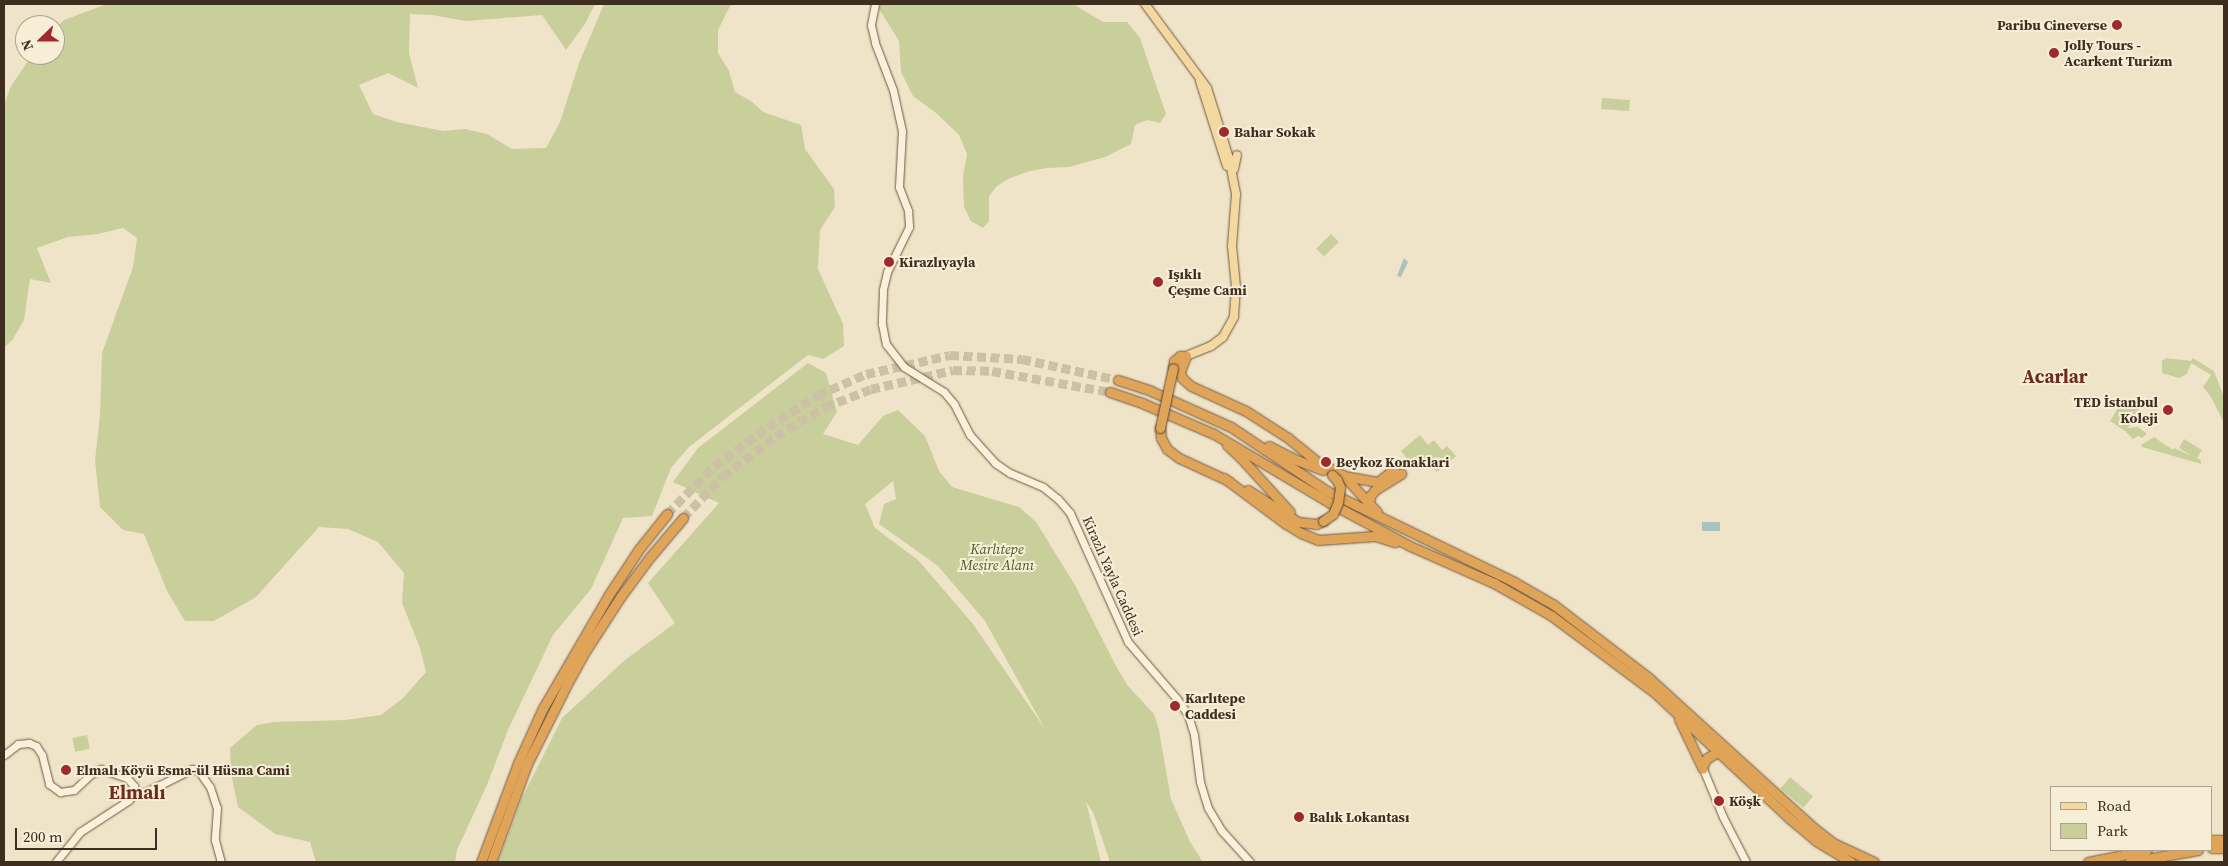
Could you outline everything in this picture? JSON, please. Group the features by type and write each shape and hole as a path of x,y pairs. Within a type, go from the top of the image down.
{"highway":[{"path":"1260,420 1337,480 1340,487 1338,502 1332,514 1322,521 1316,524 1298,522 1262,497 1179,458 1167,449 1161,438 1160,428 1174,362 1180,356 1186,356 1180,372 1182,378 1191,386 1260,420 1288,438 1318,462 1344,476 1378,482 1397,471 1370,496 1369,505"},
{"path":"1118,380 1151,391 1231,427 1294,459 1328,473"},
{"path":"1110,392 1142,403 1214,434 1330,503 1410,546 1494,583 1552,616 1666,702 1751,776 1833,843 1874,862"},
{"path":"1231,427 1327,491 1514,582 1554,604 1649,678 1707,737 1718,752 1751,776 1816,841 1851,862"},
{"path":"1214,434 1240,457 1298,522"},
{"path":"1344,476 1382,518"},
{"path":"1224,478 1286,524 1300,533 1318,540 1375,536 1410,546"},
{"path":"481,862 518,762 543,708 610,592 640,549 668,514"},
{"path":"491,862 527,764 571,676 622,596 650,557 683,518"},
{"path":"1666,702 1681,732"},
{"path":"1674,710 1703,767"},
{"path":"1698,754 1697,745 1707,737"},
{"path":"1703,767 1704,748 1707,737"},
{"path":"1703,767 1707,758 1718,752"},
{"path":"2088,862 2142,851"},
{"path":"2129,862 2184,851"}],"main road":[{"name":"Kirazlı Yayla Caddesi","path":"875,4 871,25 875,43 893,90 902,131 899,187 908,211 909,227 887,272 883,290 882,324 886,344 904,367 944,392 954,404 970,435 995,463 1010,473 1043,487 1058,499 1070,513 1128,642 1178,699 1188,715 1194,735 1200,782 1208,808 1221,830 1250,862"},
{"path":"1145,4 1198,76 1211,98 1227,158"},
{"path":"1186,356 1211,346 1223,337 1234,317 1236,287 1232,246 1236,194 1233,176 1210,120 1198,76"},
{"path":"1224,141 1237,151 1233,176"},
{"path":"4,755 18,744 33,744 42,755 49,784 57,791 67,793 74,790 94,771 104,769 130,780 134,789 132,796"},
{"path":"1703,767 1746,862"},
{"path":"56,862 76,836 120,807 132,796 141,794 192,769 198,770 210,787 217,808 215,840 221,862"}],"green space":[{"path":"107,4 595,4 585,24 566,50 542,15 466,21 432,15 410,14 409,53 418,88 388,73 359,85 373,114 397,122 443,131 465,129 487,134 512,149 546,148 560,122 579,63 604,4 731,4 718,30 718,53 729,71 735,92 751,101 763,112 801,125 805,149 834,189 835,207 820,230 818,269 843,324 844,346 823,359 808,355 689,447 671,468 652,516 623,518 591,589 553,635 508,730 487,785 457,850 455,862 316,862 310,842 275,834 238,807 231,773 230,748 257,725 274,722 345,720 381,715 403,698 426,672 420,648 402,603 404,573 378,542 348,529 319,527 256,597 214,621 185,621 167,591 144,534 123,530 100,507 95,461 100,415 102,353 133,267 137,238 123,228 98,234 68,237 37,248 51,283 30,279 24,320 13,339 4,348 4,105 11,86 25,65 65,65 65,20"},
{"path":"880,4 1073,4 1103,22 1127,22 1140,38 1166,114 1160,123 1147,120 1135,125 1131,144 1105,157 1069,167 1030,171 1010,178 997,186 989,196 989,221 983,228 971,221 964,207 963,176 967,154 959,135 936,113 913,96 901,72 899,41 879,9"},
{"path":"1602,98 1630,100 1629,111 1601,109"},
{"path":"1331,234 1339,242 1324,257 1316,249"},
{"path":"2166,358 2191,361 2193,358 2214,371 2224,397 2224,423 2211,397 2203,387 2211,375 2191,363 2187,374 2179,378 2162,373 2162,361"},
{"name":"Karlıtepe Mesire Alanı","path":"808,363 826,373 837,412 823,434 858,445 883,416 898,410 925,436 939,471 952,487 1019,507 1036,522 1075,585 1128,686 1154,714 1159,730 1171,799 1190,842 1203,862 1110,862 1093,812 1086,802 1101,862 498,862 521,800 562,718 625,660 675,623 648,583 719,503 673,482 698,448","holes":["893,481 896,499 884,504 879,524 938,566 985,621 1045,729 973,624 918,560 875,528 865,504"]},
{"path":"2124,398 2139,408 2128,428 2138,427 2147,434 2142,438 2138,436 2133,439 2110,421"},
{"path":"1420,435 1428,445 1434,440 1442,450 1447,446 1456,456 1437,472 1428,463 1423,467 1414,457 1409,461 1401,451"},
{"path":"2154,437 2173,450 2174,448 2192,456 2179,448 2184,439 2202,450 2197,458 2201,460 2201,464 2142,447 2141,445"},
{"path":"87,735 90,749 75,752 72,738"},
{"path":"1790,777 1813,796 1803,808 1780,788"}],"water":[{"path":"1404,258 1408,262 1401,277 1397,276"},
{"path":"1702,522 1720,522 1720,531 1702,531"}],"tunnel":[{"path":"667,514 714,466 768,427 818,395 866,374 950,355 1022,359 1118,380"},
{"path":"683,518 723,476 776,436 825,407 871,389 953,370 992,371 1110,392"}],"place":[{"name":"Paribu Cineverse","path":"2117,25"},
{"name":"Jolly Tours - Acarkent Turizm","path":"2054,53"},
{"name":"Bahar Sokak","path":"1224,132"},
{"name":"Kirazlıyayla","path":"889,262"},
{"name":"Işıklı Çeşme Cami","path":"1158,282"},
{"name":"TED İstanbul Koleji","path":"2168,410"},
{"name":"Beykoz Konaklari","path":"1326,462"},
{"name":"Karlıtepe Caddesi","path":"1175,706"},
{"name":"Elmalı Köyü Esma-ül Hüsna Cami","path":"66,770"},
{"name":"Köşk","path":"1719,801"},
{"name":"Balık Lokantası","path":"1299,817"}],"district":[{"name":"Acarlar","path":"2055,377"},
{"name":"Elmalı","path":"137,793"}]}
